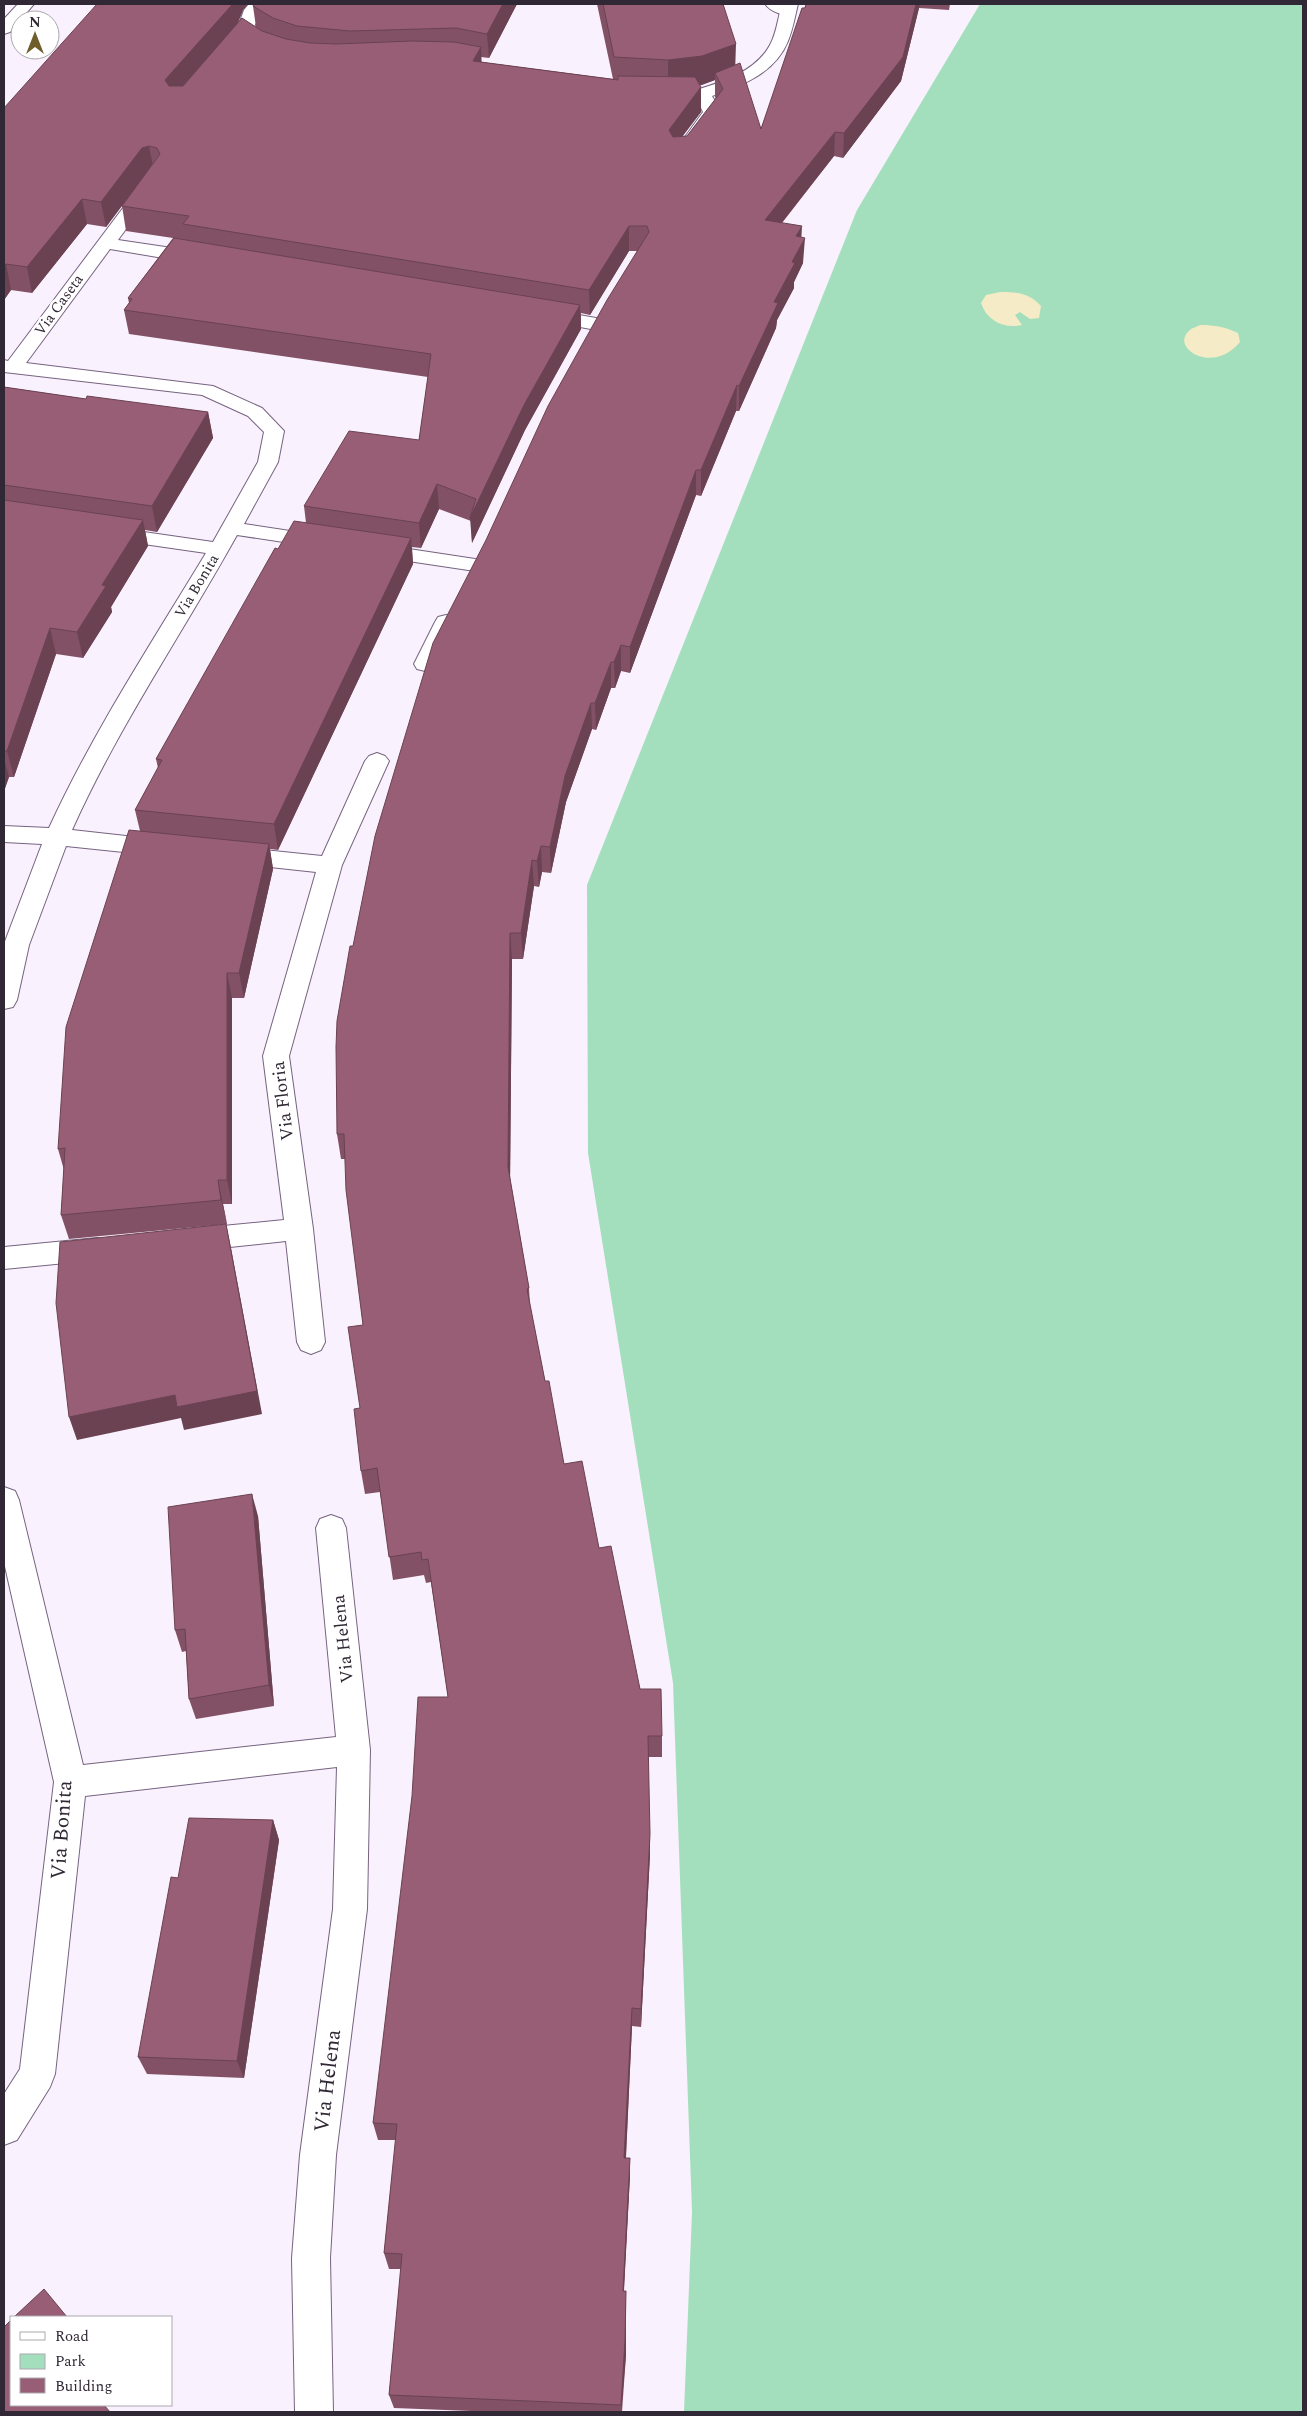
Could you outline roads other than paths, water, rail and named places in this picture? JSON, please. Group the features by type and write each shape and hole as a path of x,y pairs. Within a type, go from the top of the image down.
{"street":[{"path":"4,29 26,4"},
{"path":"218,59 245,32 252,10 258,4"},
{"path":"682,95 702,94 733,84 757,70 778,45 789,7 772,4"},
{"path":"245,32 259,42"},
{"path":"685,149 712,112 702,94"},
{"name":"Via Caseta","path":"8,367 154,178"},
{"path":"105,243 213,261"},
{"path":"527,312 596,323"},
{"name":"Via Bonita","path":"4,1000 16,945 57,837 82,782 124,707 232,528 268,462 274,432 255,412 206,390 8,367"},
{"path":"232,528 475,564"},
{"path":"90,530 219,549"},
{"path":"425,664 454,606"},
{"name":"Via Floria","path":"310,1342 299,1229 276,1056 330,865 377,761"},
{"path":"4,834 57,837 184,850"},
{"path":"213,853 330,865"},
{"path":"171,1242 299,1229"},
{"path":"4,1258 122,1247"},
{"name":"Via Bonita","path":"4,1505 70,1782 37,2074 4,2127"},
{"name":"Via Helena","path":"314,2412 311,2258 318,2155 350,1910 354,1750 331,1528"},
{"path":"70,1782 354,1750"}]}
